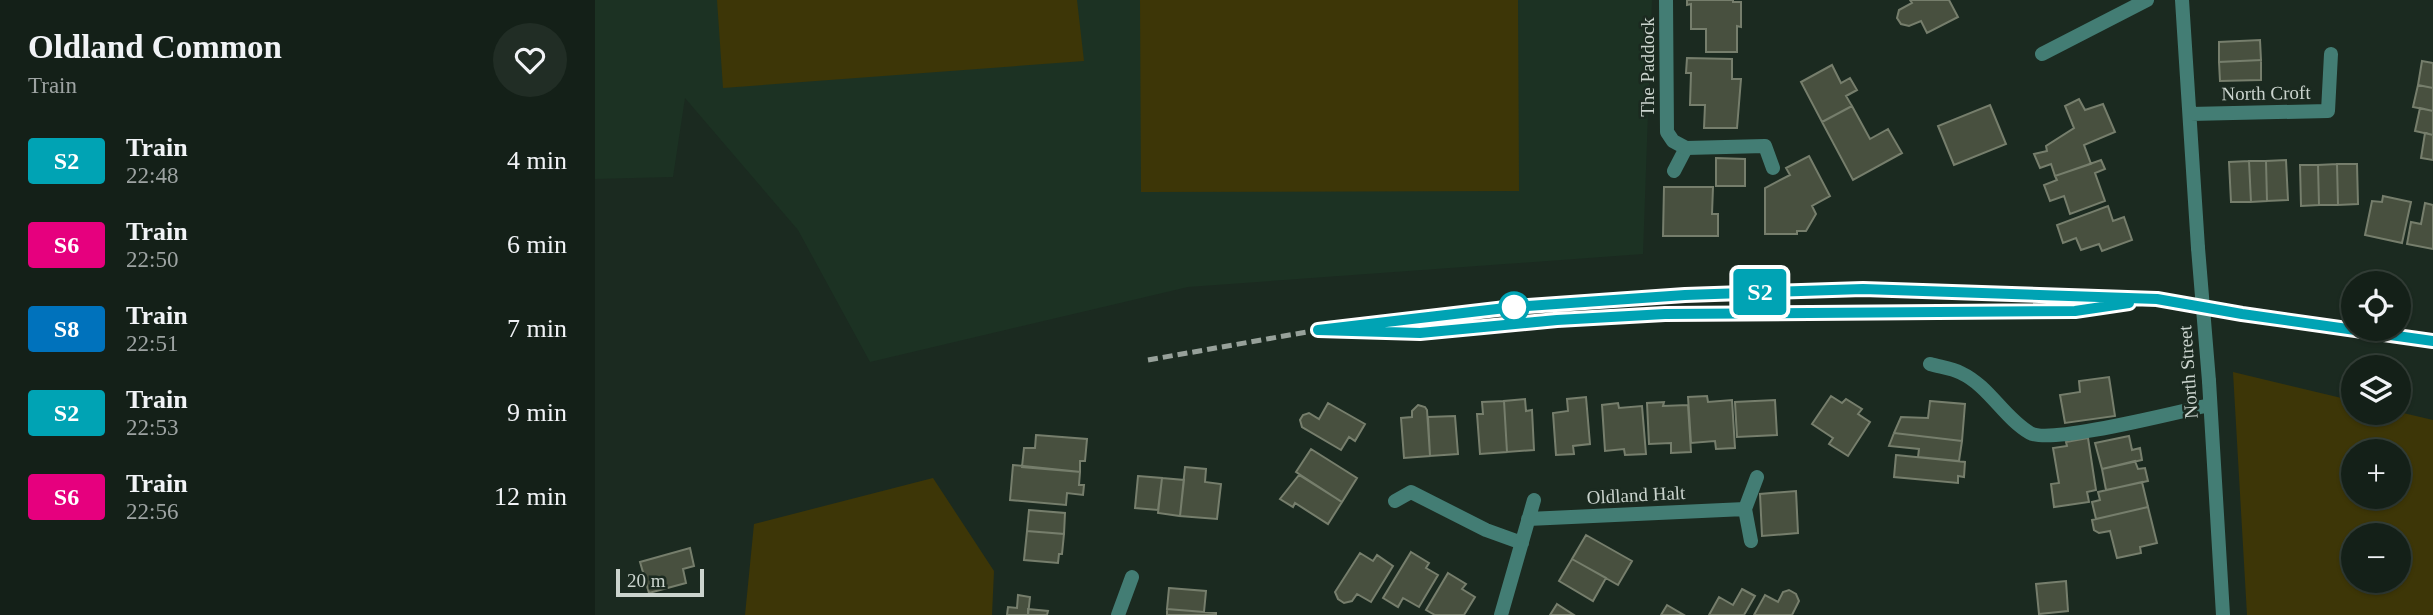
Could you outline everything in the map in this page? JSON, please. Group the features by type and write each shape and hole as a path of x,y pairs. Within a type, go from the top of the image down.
{"street":[{"name":"The Paddock","path":"1666,0 1667,132 1673,141 1686,148"},
{"path":"2042,54 2147,0"},
{"name":"North Street","path":"2182,0 2223,615"},
{"name":"North Croft","path":"2190,114 2328,111 2331,54"},
{"path":"1674,171 1686,148 1765,146 1773,168"},
{"path":"1930,363 1962,373 1988,393 2032,435 2079,433 2210,405"},
{"path":"1751,541 1745,509 1756,477"},
{"path":"1395,501 1412,492 1486,530 1522,542"},
{"path":"1501,615 1534,500"},
{"name":"Oldland Halt","path":"1528,519 1745,509"},
{"path":"1118,615 1132,577"}],"shaded area":[{"path":"595,0 1652,0 1643,254 1188,287 870,362 798,230 685,98 673,177 595,179"},
{"path":"717,0 1077,0 1084,61 723,88"},
{"path":"1140,0 1518,0 1519,191 1141,192"},
{"path":"2233,372 2341,398 2341,425 2411,425 2411,415 2433,420 2433,615 2247,615"},
{"path":"933,478 994,571 992,615 745,615 754,524"}],"building":[{"path":"1687,0 1741,2 1737,52 1706,52 1706,29 1691,29 1691,4 1687,5"},
{"path":"1910,0 1949,0 1958,17 1927,33 1921,21 1909,26 1901,24 1897,18 1899,10 1912,3"},
{"path":"2260,40 2261,60 2219,62 2219,42"},
{"path":"1687,58 1732,59 1732,79 1741,79 1737,128 1704,128 1705,105 1690,105 1691,73 1686,73"},
{"path":"2261,60 2261,80 2220,81 2219,62"},
{"path":"2422,61 2433,63 2433,88 2418,85"},
{"path":"1832,65 1841,83 1850,78 1857,90 1846,96 1852,106 1822,122 1801,82"},
{"path":"2418,85 2433,88 2433,111 2413,107"},
{"path":"2079,99 2085,110 2103,104 2115,132 2084,145 2091,164 2055,176 2051,164 2040,168 2034,154 2047,151 2046,146 2074,128 2065,106"},
{"path":"1990,105 2006,144 1954,165 1938,126"},
{"path":"1852,106 1870,139 1888,129 1902,153 1853,180 1822,122"},
{"path":"2420,108 2433,111 2433,135 2415,131"},
{"path":"2425,133 2433,135 2433,160 2421,158"},
{"path":"1809,156 1830,196 1812,206 1816,214 1806,231 1797,231 1797,234 1765,234 1765,188 1790,175 1786,168"},
{"path":"1716,158 1745,159 1745,186 1716,186"},
{"path":"2101,160 2105,169 2095,173 2105,201 2070,214 2064,196 2050,201 2044,185 2057,180 2055,176"},
{"path":"2286,160 2288,200 2267,201 2266,161"},
{"path":"2249,161 2251,202 2231,202 2229,162"},
{"path":"2249,161 2266,161 2267,201 2251,202"},
{"path":"2337,164 2338,205 2319,205 2318,165"},
{"path":"2337,164 2357,164 2358,204 2338,205"},
{"path":"2300,165 2318,165 2319,205 2301,206"},
{"path":"1664,187 1713,187 1712,214 1718,214 1718,236 1663,236"},
{"path":"2383,196 2411,202 2402,243 2365,235 2372,201 2382,202"},
{"path":"2425,203 2433,205 2433,249 2407,244 2411,222 2421,224"},
{"path":"2108,206 2113,221 2124,217 2132,240 2102,251 2099,244 2081,250 2076,238 2063,243 2057,225"},
{"path":"2109,377 2115,416 2065,423 2060,395 2080,392 2079,381"},
{"path":"1707,396 1708,402 1732,400 1735,448 1716,449 1715,441 1691,443 1688,397"},
{"path":"1831,396 1842,403 1846,399 1862,409 1858,414 1870,422 1848,456 1829,444 1833,438 1812,424"},
{"path":"1586,397 1590,444 1573,446 1574,454 1556,455 1553,413 1568,411 1567,399"},
{"path":"1525,399 1526,411 1532,410 1534,450 1507,452 1504,401"},
{"path":"1775,400 1777,435 1737,437 1735,402"},
{"path":"1504,401 1507,452 1480,454 1477,414 1483,414 1482,402"},
{"path":"1930,401 1965,404 1962,441 1894,433 1901,417 1928,418"},
{"path":"1664,402 1663,406 1688,405 1691,452 1671,453 1671,443 1649,444 1647,403"},
{"path":"1328,403 1365,424 1355,441 1349,437 1341,450 1302,427 1300,420 1303,415 1309,413 1319,419"},
{"path":"1618,403 1619,408 1642,406 1646,454 1625,455 1624,449 1605,451 1602,405"},
{"path":"1418,405 1427,410 1430,456 1404,458 1401,418 1412,417 1412,411"},
{"path":"1455,416 1458,454 1430,456 1428,417"},
{"path":"1894,433 1962,441 1959,461 1918,457 1919,449 1889,446"},
{"path":"1036,435 1087,439 1085,461 1080,461 1080,472 1022,467 1024,448 1035,448"},
{"path":"2129,436 2132,450 2140,448 2142,460 2102,469 2095,443"},
{"path":"2088,438 2096,490 2087,492 2089,502 2054,507 2051,484 2059,483 2053,448 2067,446 2066,442"},
{"path":"1311,449 1357,478 1342,502 1296,472"},
{"path":"1896,455 1965,462 1964,477 1958,476 1958,483 1894,477"},
{"path":"2135,461 2138,469 2145,468 2148,481 2106,490 2102,469"},
{"path":"1013,465 1080,472 1079,485 1084,485 1083,495 1067,493 1066,505 1010,500"},
{"path":"1185,467 1206,469 1205,482 1221,484 1217,519 1180,516"},
{"path":"1299,475 1342,502 1328,524 1295,503 1293,507 1280,499"},
{"path":"1138,476 1162,478 1158,510 1135,508"},
{"path":"1162,478 1184,480 1180,516 1158,513"},
{"path":"2142,482 2148,507 2096,519 2092,502 2100,500 2098,492"},
{"path":"1796,491 1798,533 1762,536 1760,494"},
{"path":"2148,507 2157,543 2140,547 2141,553 2117,558 2110,531 2099,533 2094,530 2092,520"},
{"path":"1029,510 1065,513 1064,534 1027,531"},
{"path":"1027,531 1064,534 1058,563 1024,560"},
{"path":"1586,535 1632,561 1618,585 1572,559"},
{"path":"690,548 694,566 683,569 686,583 649,593 640,562"},
{"path":"1411,552 1429,563 1426,568 1438,575 1419,607 1403,598 1398,607 1383,598"},
{"path":"1360,553 1373,561 1377,555 1393,566 1371,602 1357,594 1352,601 1344,603 1338,599 1335,592"},
{"path":"1572,559 1606,578 1593,601 1559,581"},
{"path":"1448,573 1466,584 1462,589 1475,597 1464,615 1435,615 1426,610"},
{"path":"2066,581 2068,611 2039,614 2036,584"},
{"path":"1169,588 1206,591 1204,612 1167,609"},
{"path":"1742,589 1755,596 1744,615 1709,615 1719,597 1733,605"},
{"path":"1789,590 1796,594 1799,601 1792,615 1754,615 1765,595 1778,602 1783,592"},
{"path":"1018,595 1030,597 1028,615 1007,615 1008,607 1017,608"},
{"path":"1557,604 1574,615 1550,615"},
{"path":"1667,605 1684,615 1661,615"},
{"path":"1028,609 1048,611 1047,615 1028,615"},
{"path":"1167,609 1216,613 1216,615 1167,615"}],"railway":[{"path":"1148,360 1318,330 1514,307 1685,295 1863,289 2157,299 2433,341"},
{"path":"1374,332 1483,328 1666,314 2075,311 2119,305"}],"train":[{"name":"S2","path":"2129,303 2075,311 1665,314 1557,320 1420,333 1318,330 1514,307 1685,295 1863,289 2157,299 2433,341"}]}
